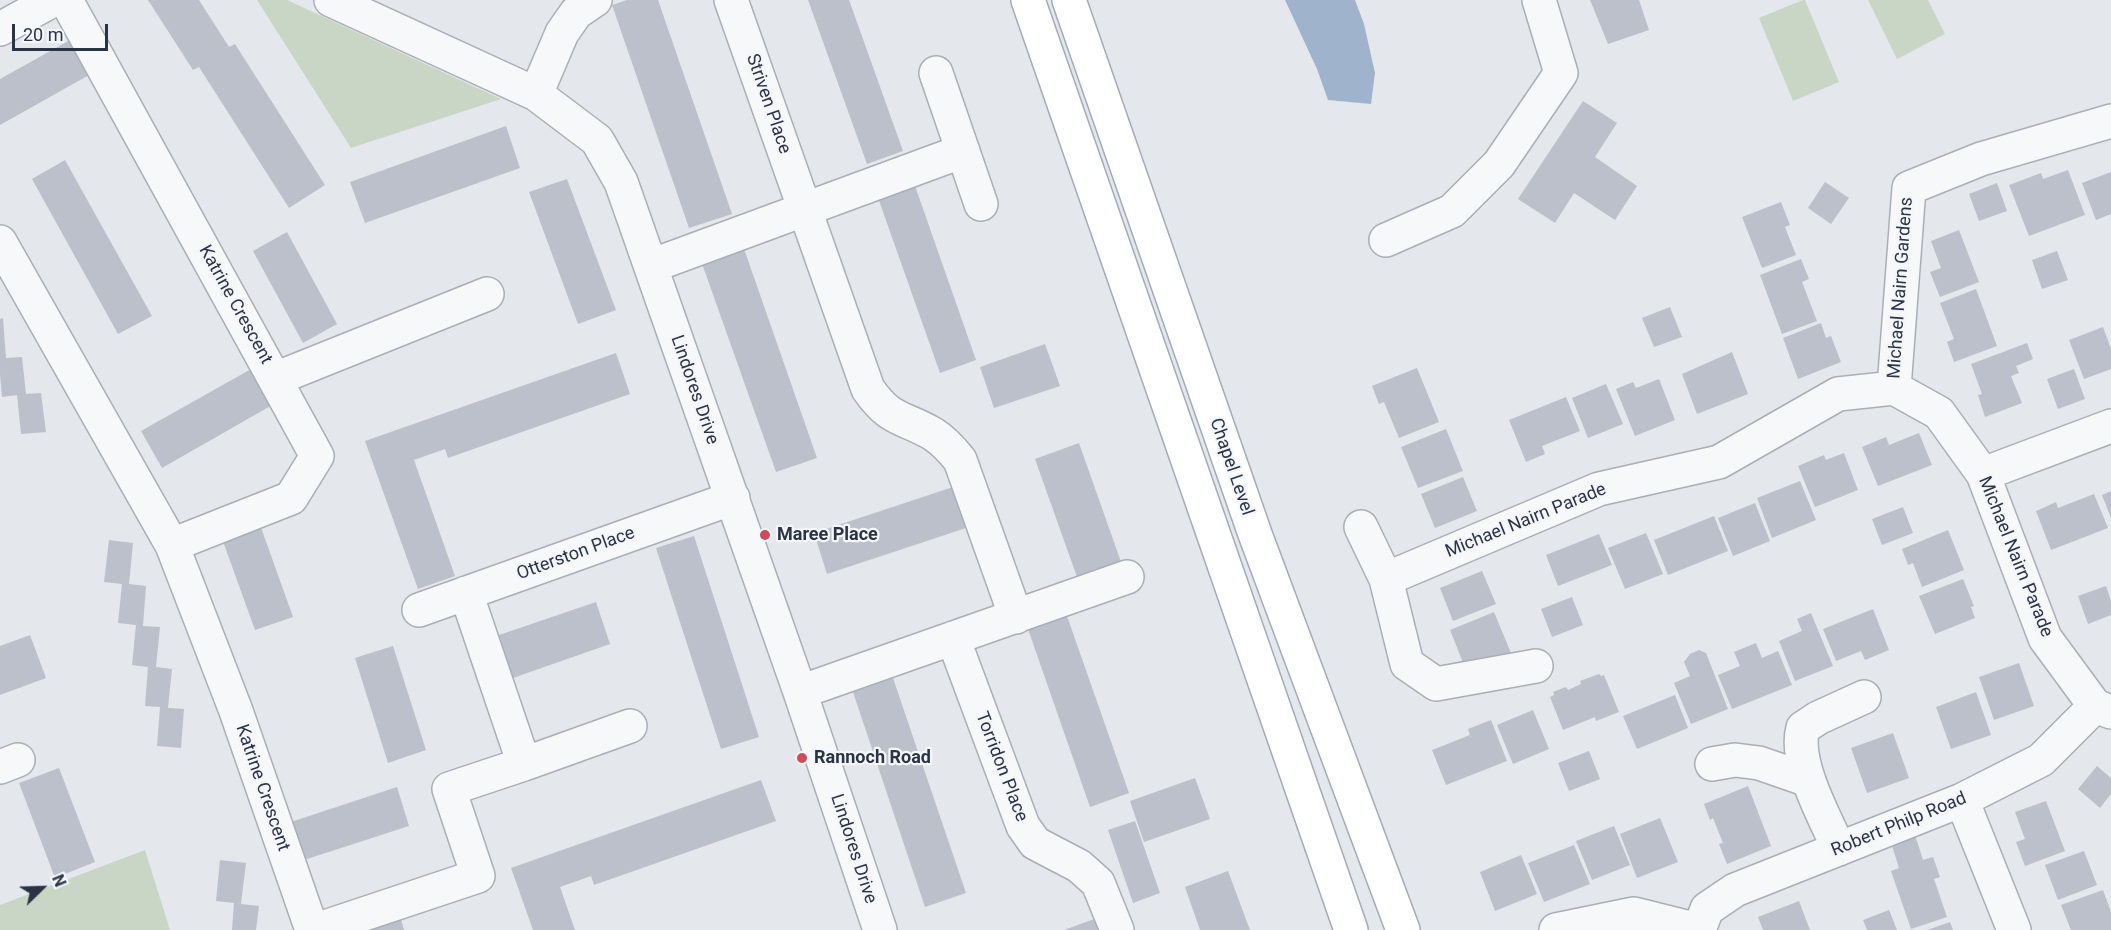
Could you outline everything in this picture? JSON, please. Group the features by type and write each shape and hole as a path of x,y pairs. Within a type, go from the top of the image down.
{"main road":[{"name":"Chapel Level","path":"1028,0 1351,930"},
{"name":"Chapel Level","path":"1069,0 1255,534 1403,930"}],"street":[{"name":"Lindores Drive","path":"331,0 536,94 597,140 621,182 651,266 800,692 878,930"},
{"path":"536,94 562,33 576,13 596,0"},
{"name":"Striven Place","path":"731,0 805,209"},
{"path":"1386,240 1452,211 1499,164 1561,73 1539,0"},
{"name":"Katrine Crescent","path":"0,29 49,2 275,379 317,456 291,498 172,545"},
{"path":"936,73 981,204"},
{"name":"Michael Nairn Gardens","path":"1894,388 1909,188 1981,159 2111,121"},
{"path":"651,266 963,151"},
{"path":"805,209 868,389 879,405 890,414 932,433 947,444 960,460 1016,616"},
{"name":"Katrine Crescent","path":"0,242 172,545 236,711 314,930"},
{"path":"275,379 487,294"},
{"name":"Michael Nairn Parade","path":"1386,579 1599,489 1719,462 1838,394 1894,388 1939,413 1983,474 2045,638 2103,709"},
{"path":"1983,474 2111,426"},
{"name":"Otterston Place","path":"419,610 733,498"},
{"path":"1360,527 1386,579 1407,664 1436,684 1536,666"},
{"path":"800,692 1127,577"},
{"path":"466,593 524,764"},
{"name":"Torridon Place","path":"953,638 1023,826 1035,843 1078,866 1098,882 1117,930"},
{"path":"1839,849 1808,780 1799,740 1803,728 1818,718 1864,698"},
{"name":"Robert Philp Road","path":"1699,930 1707,909 1735,890 1962,801 2041,760 2103,709"},
{"path":"314,930 478,876 449,789 630,726"},
{"path":"1712,764 1735,760 1759,763 1808,780"},
{"path":"1962,801 2014,930"},
{"path":"1556,930 1634,914 1699,930"}],"green space":[{"path":"257,0 287,0 501,99 351,148"},
{"path":"1805,0 1839,82 1793,101 1759,18"},
{"path":"1868,0 1928,0 1945,34 1897,59"},
{"path":"145,850 170,930 0,930 0,905"}],"water":[{"path":"1285,0 1355,0 1364,24 1375,73 1371,104 1328,100 1317,69"}],"building":[{"path":"148,0 199,0 229,47 235,44 325,185 289,208 199,67 193,70"},
{"path":"627,0 658,0 732,214 689,228 612,5"},
{"path":"808,0 849,0 903,151 867,164"},
{"path":"1590,0 1639,0 1649,30 1608,44"},
{"path":"79,35 98,70 0,125 0,79"},
{"path":"1583,101 1617,123 1595,157 1637,186 1615,220 1574,193 1555,223 1518,199"},
{"path":"506,126 520,168 365,223 350,182"},
{"path":"65,160 152,316 118,334 32,179"},
{"path":"2068,170 2085,215 2029,236 2009,185 2041,173 2043,179"},
{"path":"2111,172 2111,214 2096,220 2082,183"},
{"path":"567,179 616,310 578,324 529,192"},
{"path":"1825,182 1849,198 1831,224 1808,208"},
{"path":"914,183 976,360 940,373 877,195"},
{"path":"1997,183 2007,211 1979,221 1969,194"},
{"path":"1781,202 1790,225 1785,227 1796,255 1762,268 1742,217"},
{"path":"1959,230 1979,282 1940,297 1930,272 1941,268 1931,241"},
{"path":"287,232 337,324 303,343 253,251"},
{"path":"742,243 817,458 776,472 700,258"},
{"path":"2057,251 2068,280 2042,289 2032,260"},
{"path":"1801,259 1809,279 1802,282 1817,321 1782,334 1760,275"},
{"path":"1976,289 1997,346 1954,362 1947,342 1954,339 1940,303"},
{"path":"1670,307 1682,337 1654,347 1642,318"},
{"path":"3,318 6,358 22,357 26,394 41,393 46,432 21,434 17,395 2,397 0,319"},
{"path":"1821,323 1826,338 1831,336 1841,362 1798,379 1783,338"},
{"path":"2103,327 2111,349 2111,369 2084,379 2069,340"},
{"path":"2027,343 2033,359 2016,366 2019,373 2011,376 2022,403 1985,417 1978,395 1982,394 1971,364"},
{"path":"1045,344 1060,386 994,408 980,367"},
{"path":"1732,352 1748,394 1697,414 1682,374"},
{"path":"616,353 630,394 448,458 445,449 414,460 455,576 418,589 365,441"},
{"path":"260,364 281,400 162,468 141,431"},
{"path":"1417,368 1439,422 1399,438 1384,402 1379,404 1372,386"},
{"path":"2074,369 2085,399 2058,409 2047,379"},
{"path":"1659,379 1675,420 1635,436 1616,389 1633,382 1636,388"},
{"path":"1606,384 1623,424 1588,438 1572,398"},
{"path":"1566,397 1580,431 1542,446 1545,454 1526,462 1509,420"},
{"path":"1446,429 1463,471 1418,488 1401,447"},
{"path":"1919,433 1932,465 1878,486 1862,447 1886,437 1889,445"},
{"path":"1079,443 1121,562 1077,577 1035,459"},
{"path":"1844,453 1858,490 1815,507 1798,466 1824,455 1826,460"},
{"path":"1463,477 1477,511 1435,528 1421,494"},
{"path":"1800,481 1816,520 1772,538 1757,498"},
{"path":"953,487 966,528 827,574 814,533"},
{"path":"2111,491 2111,518 2102,495"},
{"path":"2094,494 2108,528 2051,550 2036,511 2056,502 2058,508"},
{"path":"1755,503 1770,541 1733,556 1718,518"},
{"path":"1903,507 1913,533 1882,545 1872,519"},
{"path":"1714,516 1728,551 1668,575 1654,540"},
{"path":"258,519 293,617 255,630 220,533"},
{"path":"1948,530 1964,570 1922,587 1913,563 1908,565 1902,549"},
{"path":"1646,533 1663,574 1625,589 1608,548"},
{"path":"1599,534 1612,565 1558,586 1546,555"},
{"path":"694,536 759,737 721,749 656,548"},
{"path":"109,540 133,543 129,584 146,586 143,626 160,627 156,667 172,669 168,708 184,709 181,748 157,746 160,707 145,706 148,667 132,665 136,625 118,623 122,584 104,582"},
{"path":"1482,571 1496,604 1453,621 1440,588"},
{"path":"1963,579 1974,606 1971,607 1975,618 1935,634 1919,596"},
{"path":"2106,586 2111,601 2111,615 2088,624 2078,596"},
{"path":"1572,597 1583,625 1552,637 1541,609"},
{"path":"596,602 610,644 513,678 499,635"},
{"path":"1873,609 1889,650 1865,660 1861,651 1836,661 1823,629"},
{"path":"1494,612 1511,653 1466,670 1450,630"},
{"path":"1811,613 1833,666 1795,681 1779,641 1802,631 1797,619"},
{"path":"1067,616 1129,793 1090,807 1028,629"},
{"path":"30,635 46,678 0,695 0,646"},
{"path":"1756,643 1762,658 1778,651 1792,685 1732,709 1718,675 1740,666 1734,652"},
{"path":"393,646 426,750 388,763 355,658"},
{"path":"1699,650 1706,653 1728,709 1691,724 1674,683 1690,676 1684,662 1690,654"},
{"path":"2019,663 2034,706 1994,720 1979,677"},
{"path":"1599,674 1604,675 1619,712 1596,721 1595,717 1563,730 1550,697 1554,695 1553,692 1566,687 1568,690 1581,684 1580,681"},
{"path":"893,678 966,893 925,907 853,692"},
{"path":"1976,692 1991,735 1951,749 1936,707"},
{"path":"1675,695 1688,728 1637,749 1623,716"},
{"path":"1533,710 1549,749 1513,764 1497,725"},
{"path":"1491,720 1507,761 1446,785 1432,750 1470,735 1468,729"},
{"path":"1893,733 1909,778 1867,793 1851,748"},
{"path":"1589,751 1600,779 1569,791 1558,763"},
{"path":"2097,766 2111,778 2111,794 2100,808 2078,789"},
{"path":"59,768 95,862 55,878 19,783"},
{"path":"1195,778 1210,819 1144,842 1130,801"},
{"path":"761,780 776,821 594,885 591,876 560,887 575,930 533,930 511,868"},
{"path":"1748,786 1771,846 1727,864 1719,844 1723,843 1713,818 1710,820 1704,804"},
{"path":"397,787 409,826 304,860 291,822"},
{"path":"2046,801 2065,851 2025,866 2016,842 2025,839 2015,812"},
{"path":"1660,818 1678,862 1637,878 1620,834"},
{"path":"1135,821 1160,893 1133,903 1108,830"},
{"path":"1614,826 1630,865 1592,880 1576,841"},
{"path":"1915,835 1923,860 1933,857 1940,877 1934,879 1947,917 1911,929 1891,871 1899,868 1891,843"},
{"path":"1574,845 1590,884 1544,902 1528,863"},
{"path":"2084,851 2097,885 2058,900 2045,865"},
{"path":"1521,855 1537,894 1495,911 1480,872"},
{"path":"220,860 246,863 241,904 259,906 256,930 232,930 234,903 216,901"},
{"path":"1228,871 1250,930 1200,930 1185,887"},
{"path":"2103,890 2111,912 2111,930 2071,930 2061,905"},
{"path":"1799,901 1810,930 1763,930 1758,917"},
{"path":"1889,910 1897,930 1867,930 1863,920"},
{"path":"1097,918 1101,930 1064,930"},
{"path":"401,919 404,930 367,930"},
{"path":"1950,922 1953,930 1927,930"}],"place":[{"name":"Maree Place","path":"765,535"},
{"name":"Rannoch Road","path":"802,758"}]}
